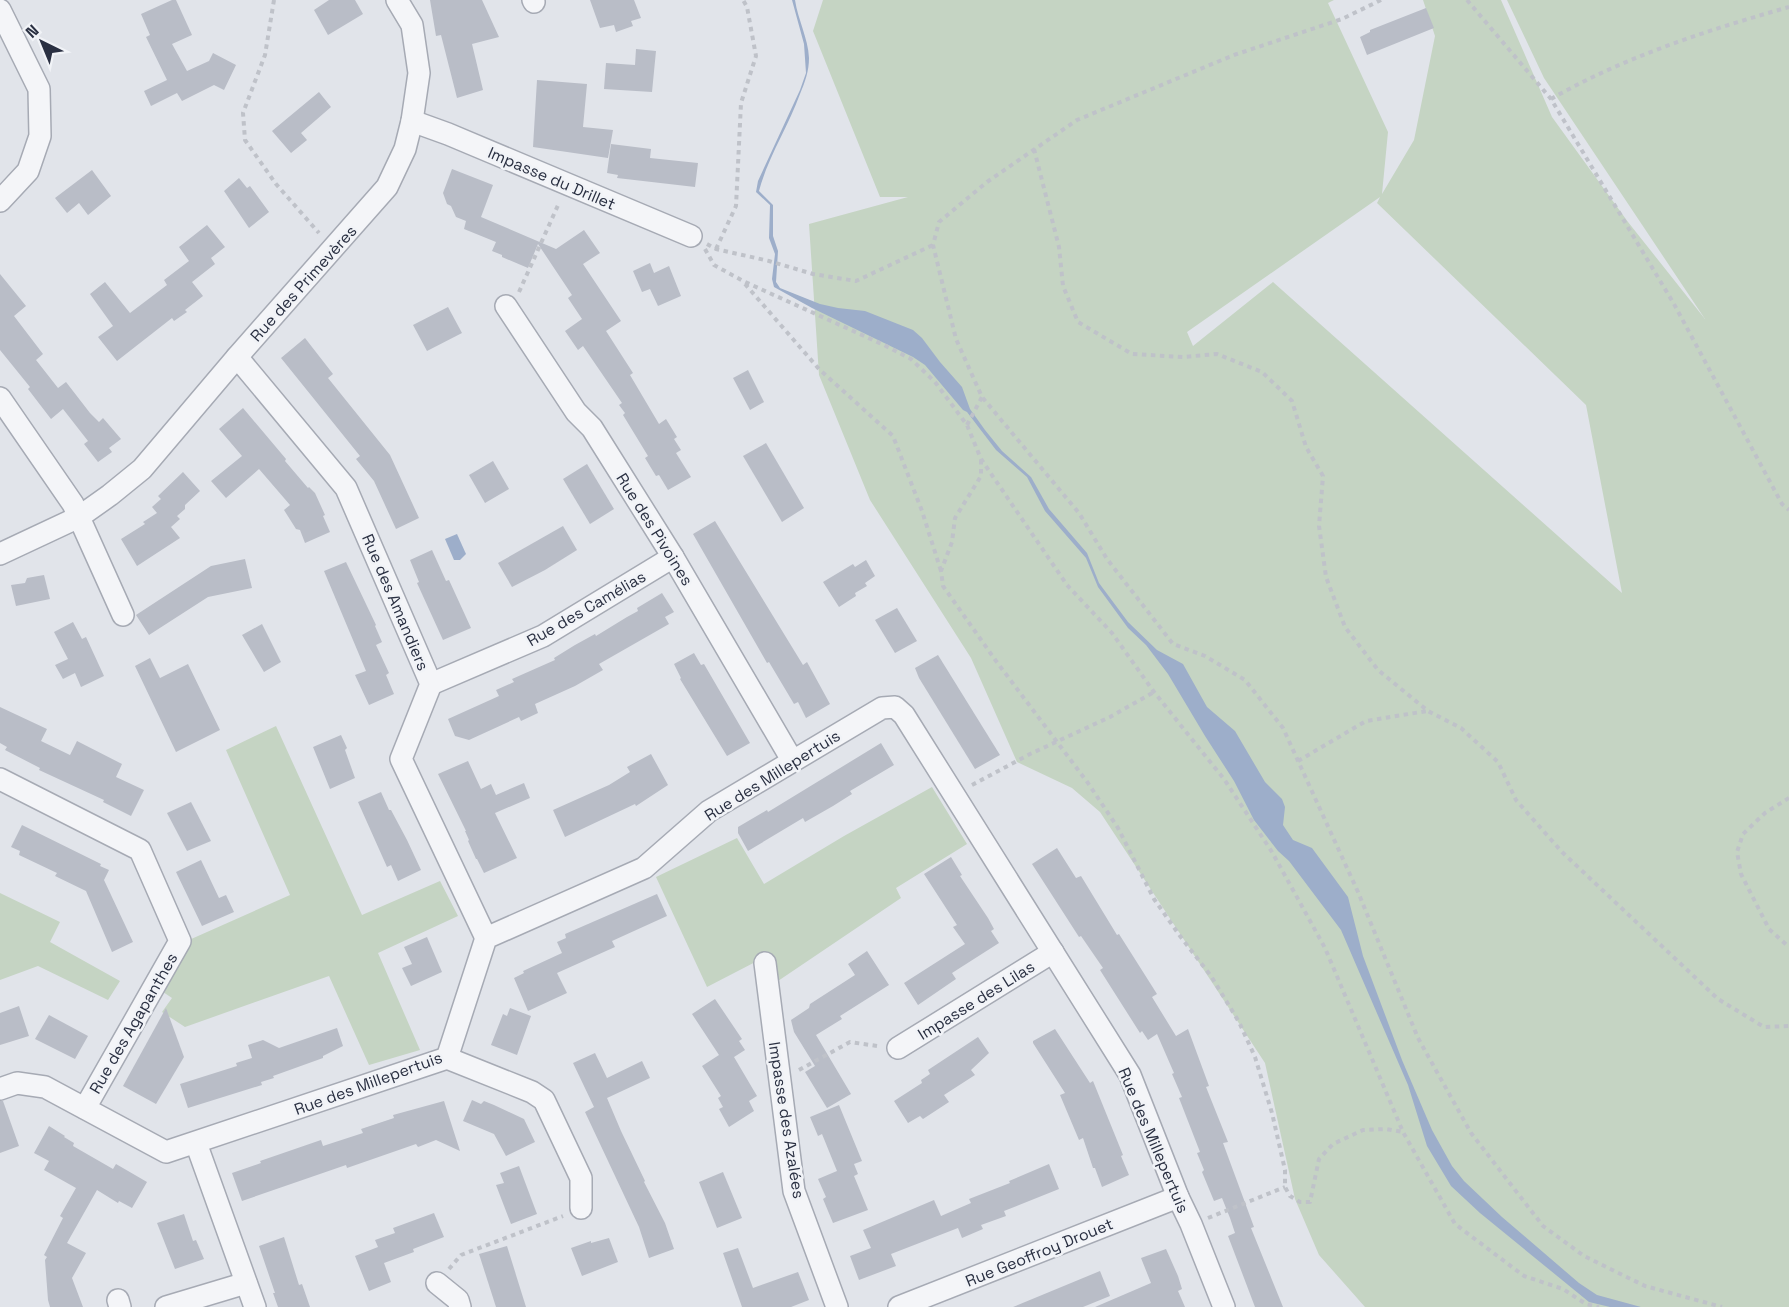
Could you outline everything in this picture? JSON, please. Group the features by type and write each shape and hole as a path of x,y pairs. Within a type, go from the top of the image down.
{"street":[{"name":"Rue des Primevères","path":"0,554 79,517 142,469 387,187 405,149 412,121 419,73 412,25 397,0"},
{"path":"0,10 39,89 40,136 28,171 0,201"},
{"name":"Impasse du Drillet","path":"412,121 448,134 696,239"},
{"name":"Rue des Pivoines","path":"508,309 576,412 592,428 673,556 792,760"},
{"name":"Rue des Amandiers","path":"237,357 346,488 431,684 401,759 486,938"},
{"path":"0,398 74,504 123,615"},
{"name":"Rue des Camélias","path":"431,684 543,636 673,556"},
{"name":"Rue des Millepertuis","path":"0,1089 18,1083 45,1088 166,1152 447,1058 486,938 644,868 709,811 882,708 895,707 904,715 955,794 1130,1075 1224,1307"},
{"name":"Rue des Agapanthes","path":"0,779 140,850 180,941 85,1108"},
{"name":"Impasse des Lilas","path":"898,1048 1053,952"},
{"name":"Impasse des Azalées","path":"765,963 794,1191 837,1307"},
{"path":"447,1058 532,1092 544,1100 581,1178 581,1208"},
{"path":"196,1143 255,1307"},
{"name":"Rue Geoffroy Drouet","path":"900,1307 1178,1197"},
{"path":"166,1307 246,1282"},
{"path":"437,1283 458,1300 460,1307"}],"path":[{"path":"274,0 265,55 243,113 245,140 276,184 333,250"},
{"path":"742,0 747,7 756,56 741,103 736,206 716,249 813,274 856,281 933,245"},
{"path":"1381,0 1342,20 1234,55 1077,120 987,182 939,222 933,245 956,339 982,397 1080,513 1107,560 1173,644 1205,656 1245,680 1283,728 1358,892 1418,1038 1477,1141 1544,1226 1584,1256 1645,1286 1722,1307"},
{"path":"1467,0 1551,99 1674,304 1782,504 1789,510"},
{"path":"1551,99 1587,78 1643,56 1738,22 1789,7"},
{"path":"1034,149 1059,247 1063,286 1078,322 1132,354 1183,357 1216,354 1262,372 1292,401 1306,447 1323,476 1319,526 1326,577 1345,627 1378,670 1428,711 1461,728 1498,762 1516,800 1562,852 1718,999 1764,1027 1789,1026"},
{"path":"508,309 567,185"},
{"path":"696,239 714,265 743,281 911,359 935,382 967,425 981,459 1067,585 1112,633 1154,692 1224,779 1272,852 1325,948 1403,1132 1455,1224 1524,1276 1563,1289 1586,1304 1599,1307"},
{"path":"743,281 819,369 893,436 922,511 941,571 943,586 1088,783 1118,828 1154,899 1211,976 1239,1022 1255,1057 1272,1113 1285,1170 1285,1187 1290,1196 1300,1203 1310,1202 1319,1159 1333,1144 1363,1130 1403,1132"},
{"path":"967,425 982,397"},
{"path":"941,571 952,542 955,518 981,476 981,459"},
{"path":"955,794 1030,754 1110,717 1154,692"},
{"path":"1298,761 1366,721 1428,711"},
{"path":"1789,798 1766,813 1743,834 1737,852 1741,874 1769,929 1789,947"},
{"path":"780,1081 850,1042 898,1048"},
{"path":"1191,1224 1285,1187"},
{"path":"437,1283 461,1256 581,1208"}],"green space":[{"path":"823,0 1334,0 1328,3 1388,132 1382,194 1414,140 1435,36 1423,0 1501,0 1552,117 1628,222 1705,319 1544,78 1507,0 1789,0 1789,1307 1365,1307 1319,1255 1295,1199 1265,1063 1100,812 1072,788 1017,762 971,658 870,500 819,375 809,224 908,197 880,197 813,31","holes":["1380,197 1377,203 1586,405 1622,593 1273,282 1193,346 1187,332"]},
{"path":"276,726 362,915 440,881 458,916 378,953 420,1050 369,1065 329,976 185,1027 162,1012 172,998 160,990 189,940 290,895 226,750"},
{"path":"932,787 967,844 896,888 901,898 778,981 769,955 707,987 656,877 737,838 764,884"},
{"path":"0,893 60,922 50,942 120,981 108,1000 38,966 0,980"}],"water":[{"path":"792,0 795,0 807,43 808,67 805,81 759,191 773,205 773,236 778,251 776,282 780,288 820,304 865,311 913,330 922,338 962,387 970,409 985,430 1002,451 1031,477 1049,509 1087,553 1099,583 1128,622 1157,650 1183,664 1207,707 1235,731 1265,782 1282,799 1285,807 1283,825 1293,840 1312,848 1348,897 1363,956 1402,1060 1432,1130 1452,1166 1464,1181 1502,1217 1579,1283 1597,1295 1641,1307 1610,1307 1589,1302 1480,1213 1451,1186 1427,1146 1408,1085 1341,930 1289,861 1278,851 1254,820 1234,781 1168,674 1146,645 1128,628 1098,587 1086,558 1045,511 1027,477 996,450 967,412 925,365 774,287 772,279 775,254 769,238 770,205 756,192 758,181 806,73 804,44"},
{"path":"457,534 466,554 460,560 454,560 445,539"}],"building":[{"path":"176,0 192,35 172,44 187,71 209,61 213,53 236,65 224,90 214,85 182,101 177,93 151,106 144,91 167,80 146,37 150,35 141,14"},
{"path":"329,0 355,0 363,14 328,35 314,10"},
{"path":"430,0 482,0 499,37 472,44 483,90 457,98 441,35 436,36"},
{"path":"590,0 634,0 641,18 631,21 633,26 616,32 614,25 600,28"},
{"path":"1426,8 1434,28 1367,55 1360,37 1370,30"},
{"path":"636,49 656,51 652,92 604,89 606,63 635,65"},
{"path":"537,80 587,84 583,127 613,130 608,158 533,147"},
{"path":"319,92 331,107 301,133 307,140 291,153 272,131"},
{"path":"611,144 651,149 650,158 698,163 695,187 617,178 618,175 607,173"},
{"path":"452,169 493,185 481,217 556,249 584,230 600,253 583,264 621,321 606,331 633,373 630,375 659,424 666,419 677,437 674,439 681,450 676,453 691,477 668,490 659,475 656,476 645,458 648,456 623,415 625,413 619,405 622,403 583,346 578,350 565,331 582,319 568,298 572,295 538,244 528,268 492,251 496,242 464,229 466,221 456,217 443,193"},
{"path":"92,170 111,196 88,215 79,203 67,213 55,198"},
{"path":"239,178 247,188 250,186 269,212 249,228 224,191"},
{"path":"207,225 225,247 211,258 215,264 192,282 203,296 185,310 187,312 174,321 172,318 117,361 98,337 113,326 90,294 105,282 130,313 167,285 164,280 189,261 179,247"},
{"path":"650,263 654,273 669,266 681,296 658,306 650,289 642,292 633,271"},
{"path":"0,274 26,306 14,316 43,354 36,360 58,388 66,382 90,413 99,422 103,418 121,439 109,448 112,452 98,462 84,444 88,441 63,409 51,419 28,389 30,387 0,350"},
{"path":"448,307 462,333 427,351 413,325"},
{"path":"305,338 333,374 328,378 390,455 419,518 396,529 374,481 356,459 360,456 281,358"},
{"path":"748,370 764,402 750,410 733,378"},
{"path":"243,408 286,459 285,461 315,493 330,532 305,543 300,530 296,529 284,510 290,505 259,469 226,498 211,481 242,456 219,429"},
{"path":"766,443 804,508 782,522 743,456"},
{"path":"493,461 509,489 485,503 469,475"},
{"path":"587,464 614,509 590,524 563,479"},
{"path":"183,472 200,491 185,505 185,509 177,516 180,519 171,527 180,538 137,566 121,539 145,524 143,522 157,513 152,507 161,499 158,496"},
{"path":"715,521 803,665 807,662 830,704 806,718 798,702 794,704 769,662 767,663 693,534"},
{"path":"563,526 577,550 512,587 498,563"},
{"path":"432,550 471,628 443,640 417,583 419,582 410,560"},
{"path":"245,559 252,588 208,597 149,635 136,615 211,566"},
{"path":"866,560 875,576 865,583 867,586 855,593 856,596 839,607 823,582 853,564 855,567"},
{"path":"346,562 376,625 382,642 376,645 389,673 386,675 394,694 369,705 355,675 366,671 324,571"},
{"path":"44,575 50,599 16,606 11,585 25,583 27,578"},
{"path":"662,593 674,612 665,617 669,624 599,664 603,670 535,704 538,713 521,721 519,717 469,740 455,736 448,719 499,696 496,690 514,682 512,679 555,660 554,658 575,645 595,634 596,636 638,611 637,608"},
{"path":"897,608 917,641 895,653 875,620"},
{"path":"73,622 82,639 86,637 104,676 81,687 75,673 63,679 55,665 68,659 54,632"},
{"path":"262,624 281,662 264,672 242,635"},
{"path":"694,653 701,665 704,664 750,743 727,756 680,679 674,664"},
{"path":"938,655 1000,755 975,769 915,668"},
{"path":"150,658 160,678 188,664 220,730 176,752 135,666"},
{"path":"0,707 47,729 41,741 70,755 77,741 122,764 116,777 144,790 131,816 103,802 104,800 39,770 40,768 5,750 7,747 0,743"},
{"path":"341,735 355,778 330,789 313,747"},
{"path":"881,743 894,765 850,791 852,794 833,806 805,822 803,818 748,851 738,833 738,827 767,810 768,812"},
{"path":"651,754 668,785 636,806 635,804 565,837 553,810 609,785 630,772 627,767"},
{"path":"468,761 481,789 491,784 496,795 524,783 530,798 495,813 517,858 484,873 438,774"},
{"path":"381,792 421,870 398,881 391,865 387,867 358,802"},
{"path":"191,802 211,841 187,851 167,813"},
{"path":"22,825 109,870 104,880 133,942 112,952 86,891 55,876 57,873 19,855 20,851 11,847"},
{"path":"1057,848 1076,878 1081,876 1157,994 1152,997 1176,1036 1188,1029 1209,1086 1206,1087 1228,1142 1223,1143 1254,1227 1251,1228 1283,1307 1255,1307 1228,1236 1235,1233 1230,1218 1222,1198 1214,1201 1202,1172 1204,1170 1197,1153 1200,1152 1179,1098 1182,1097 1172,1074 1174,1073 1157,1034 1148,1040 1142,1031 1140,1033 1100,970 1103,968 1081,936 1079,937 1032,864"},
{"path":"951,857 962,875 960,876 988,918 994,929 991,931 999,943 952,973 956,979 918,1005 904,983 965,944 953,927 957,925 924,874"},
{"path":"201,860 219,898 226,895 234,912 202,926 176,872"},
{"path":"657,894 667,916 612,941 615,947 557,973 567,993 528,1011 514,978 524,973 523,971 562,953 557,942 566,938 565,934"},
{"path":"427,937 442,972 411,986 402,968 412,964 404,947"},
{"path":"867,951 889,985 840,1016 842,1019 816,1035 851,1094 827,1108 805,1072 815,1066 794,1032 791,1020 809,1008 810,1004 855,975 848,964"},
{"path":"715,999 742,1039 739,1041 745,1050 734,1057 757,1096 749,1101 754,1111 729,1127 719,1109 723,1107 718,1098 721,1096 702,1066 719,1055 692,1014"},
{"path":"19,1006 29,1036 0,1045 0,1013"},
{"path":"166,1008 184,1057 156,1104 123,1086"},
{"path":"510,1008 531,1016 517,1055 491,1045 503,1014 507,1016"},
{"path":"49,1015 88,1036 75,1059 35,1039"},
{"path":"337,1028 343,1046 323,1058 273,1076 274,1078 261,1082 262,1085 188,1108 180,1084 237,1066 236,1063 252,1058 248,1045 263,1040 279,1048"},
{"path":"1055,1029 1090,1083 1093,1081 1129,1175 1102,1187 1083,1138 1079,1140 1060,1095 1065,1093 1033,1043"},
{"path":"978,1037 989,1053 971,1070 975,1075 944,1095 949,1102 923,1119 920,1116 908,1123 894,1101 922,1083 921,1080 930,1074 928,1070"},
{"path":"595,1053 607,1078 642,1061 650,1078 607,1098 665,1223 674,1249 649,1258 639,1227 585,1112 594,1107 573,1063"},
{"path":"472,1100 481,1104 484,1101 524,1119 535,1142 506,1156 494,1134 463,1121"},
{"path":"0,1101 3,1101 19,1146 0,1153"},
{"path":"444,1101 460,1151 436,1140 418,1147 416,1144 347,1168 346,1165 242,1201 232,1173 321,1140 323,1146 363,1133 361,1129 394,1118 393,1115"},
{"path":"839,1105 862,1161 854,1164 858,1174 854,1176 868,1210 833,1223 818,1179 837,1171 822,1134 818,1136 810,1117"},
{"path":"49,1126 74,1143 73,1146 113,1169 116,1164 147,1182 132,1208 119,1201 118,1203 97,1190 67,1243 86,1253 72,1278 83,1307 50,1307 48,1300 45,1260 47,1257 44,1255 63,1218 60,1216 76,1188 44,1170 49,1161 34,1153"},
{"path":"1049,1164 1059,1189 1004,1211 1006,1216 981,1225 983,1229 962,1238 958,1228 891,1254 896,1266 859,1280 850,1256 871,1248 863,1230 934,1200 941,1216 971,1203 969,1199"},
{"path":"519,1166 537,1214 511,1224 496,1185 504,1183 500,1173"},
{"path":"723,1172 742,1218 717,1228 699,1182"},
{"path":"434,1213 444,1237 413,1249 414,1252 384,1263 391,1282 369,1291 355,1256 378,1247 375,1240 395,1233 393,1228"},
{"path":"184,1214 193,1241 196,1240 204,1259 175,1269 157,1223"},
{"path":"284,1237 299,1285 302,1284 310,1307 278,1307 259,1246"},
{"path":"609,1238 618,1262 582,1276 571,1248"},
{"path":"507,1246 526,1307 496,1307 479,1254"},
{"path":"738,1248 753,1288 798,1272 809,1300 791,1307 742,1307 723,1253"},
{"path":"1166,1249 1178,1276 1182,1289 1178,1291 1185,1307 1095,1307 1151,1283 1141,1258"},
{"path":"1100,1271 1110,1296 1083,1307 1013,1307"}]}
